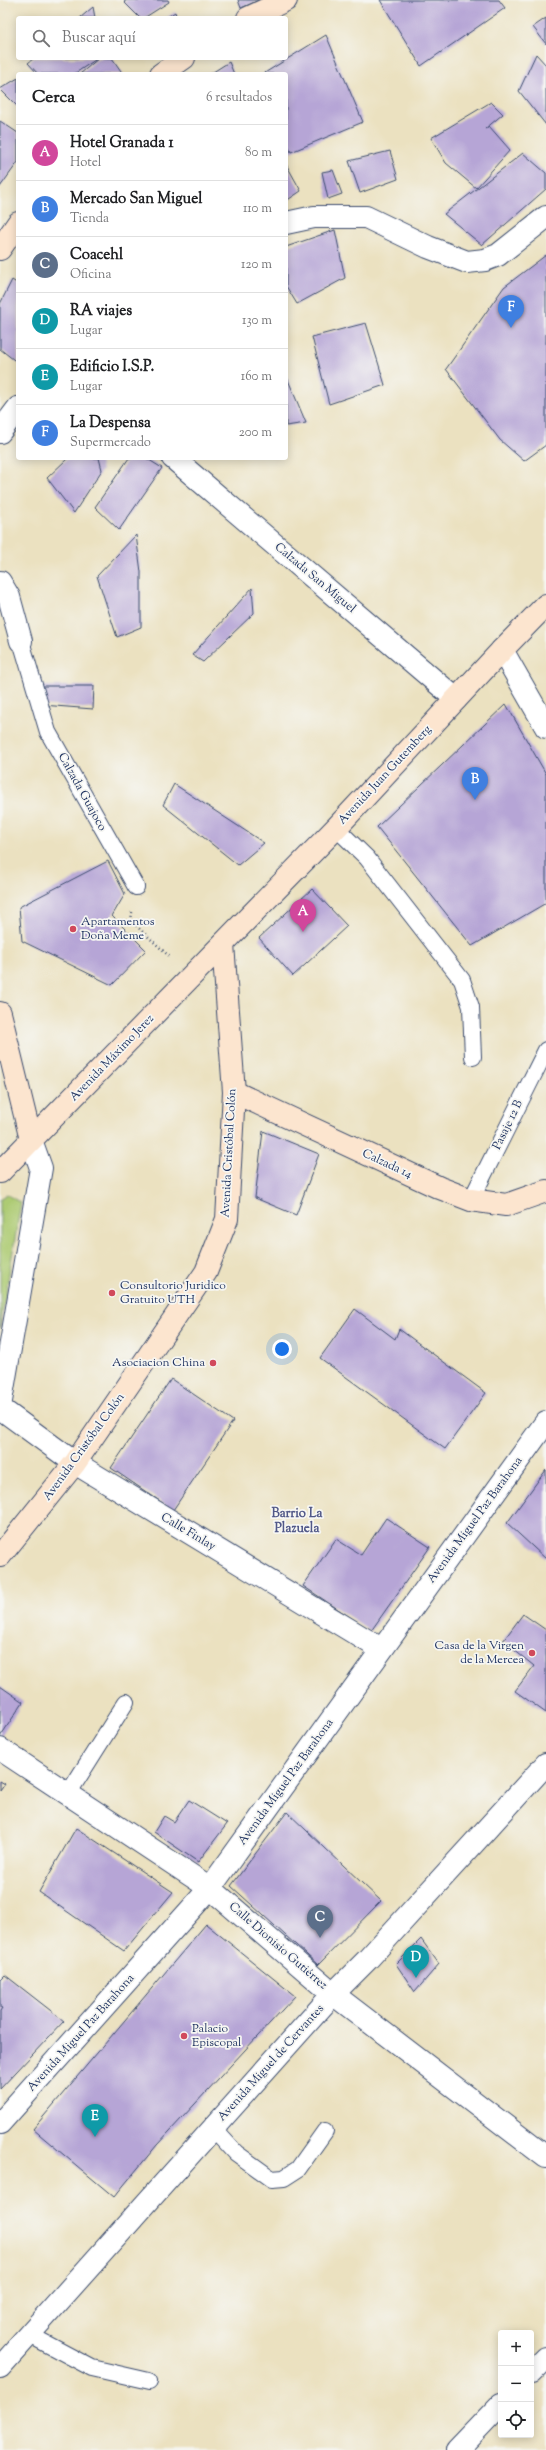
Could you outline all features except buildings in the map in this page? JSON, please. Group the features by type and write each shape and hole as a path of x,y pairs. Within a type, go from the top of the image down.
{"main road":[{"path":"252,16 286,0"},
{"path":"164,72 181,60"},
{"path":"0,249 16,226"},
{"name":"Avenida Juan Gutemberg","path":"223,944 336,828 502,650 546,606"},
{"name":"Avenida Máximo Jerez","path":"0,1172 223,944"},
{"name":"Avenida Cristóbal Colón","path":"0,1556 74,1463 206,1272 227,1219 234,1092 223,944"},
{"path":"0,1013 31,1140"},
{"name":"Calzada 14","path":"234,1092 440,1188 470,1200 506,1205 546,1191"}],"street":[{"path":"288,224 314,217 366,217 428,247 467,262 485,260 498,255 546,217"},
{"path":"0,432 16,411"},
{"name":"Calzada San Miguel","path":"175,460 456,699"},
{"name":"Calzada Guajoco","path":"0,582 9,598 21,641"},
{"path":"502,650 546,727"},
{"path":"0,1407 41,1168 31,1140"},
{"name":"Calle Finlay","path":"0,1407 74,1463 381,1649"},
{"name":"Avenida Miguel Paz Barahona","path":"0,2123 210,1888 546,1422"},
{"name":"Calle Dionisio Gutiérrez","path":"0,1749 210,1888 333,1994 545,2154"},
{"name":"Avenida Miguel de Cervantes","path":"2,2360 28,2334 333,1994 368,1959 546,1764"},
{"path":"534,2370 546,2358"},
{"path":"457,2450 498,2407"}],"lane":[{"name":"Calzada Guajoco","path":"21,641 48,732 136,887"},
{"path":"336,828 367,858 462,980 471,1007 473,1057"},
{"name":"Pasaje 12 B","path":"470,1200 546,1050"},
{"path":"68,1794 126,1702"},
{"path":"212,2128 236,2153 272,2179 284,2178 298,2168 325,2131"},
{"path":"28,2334 92,2368 149,2381"}],"path":[{"path":"136,887 131,921 191,977"}],"green space":[{"path":"6,1194 21,1203 0,1328 0,1199"}],"place":[{"name":"La Despensa","path":"511,328"},
{"name":"Mercado San Miguel","path":"475,800"},
{"name":"Apartamentos Doña Meme","path":"73,929"},
{"name":"Hotel Granada 1","path":"303,932"},
{"name":"Consultorio Juridico Gratuito UTH","path":"112,1293"},
{"name":"Asociacion China","path":"213,1363"},
{"name":"Casa de la Virgen de la Mercea","path":"532,1653"},
{"name":"Coacehl","path":"320,1938"},
{"name":"RA viajes","path":"416,1978"},
{"name":"Palacio Episcopal","path":"184,2036"},
{"name":"Edificio I.S.P.","path":"95,2137"}],"district":[{"name":"Barrio La Plazuela","path":"297,1522"}]}
